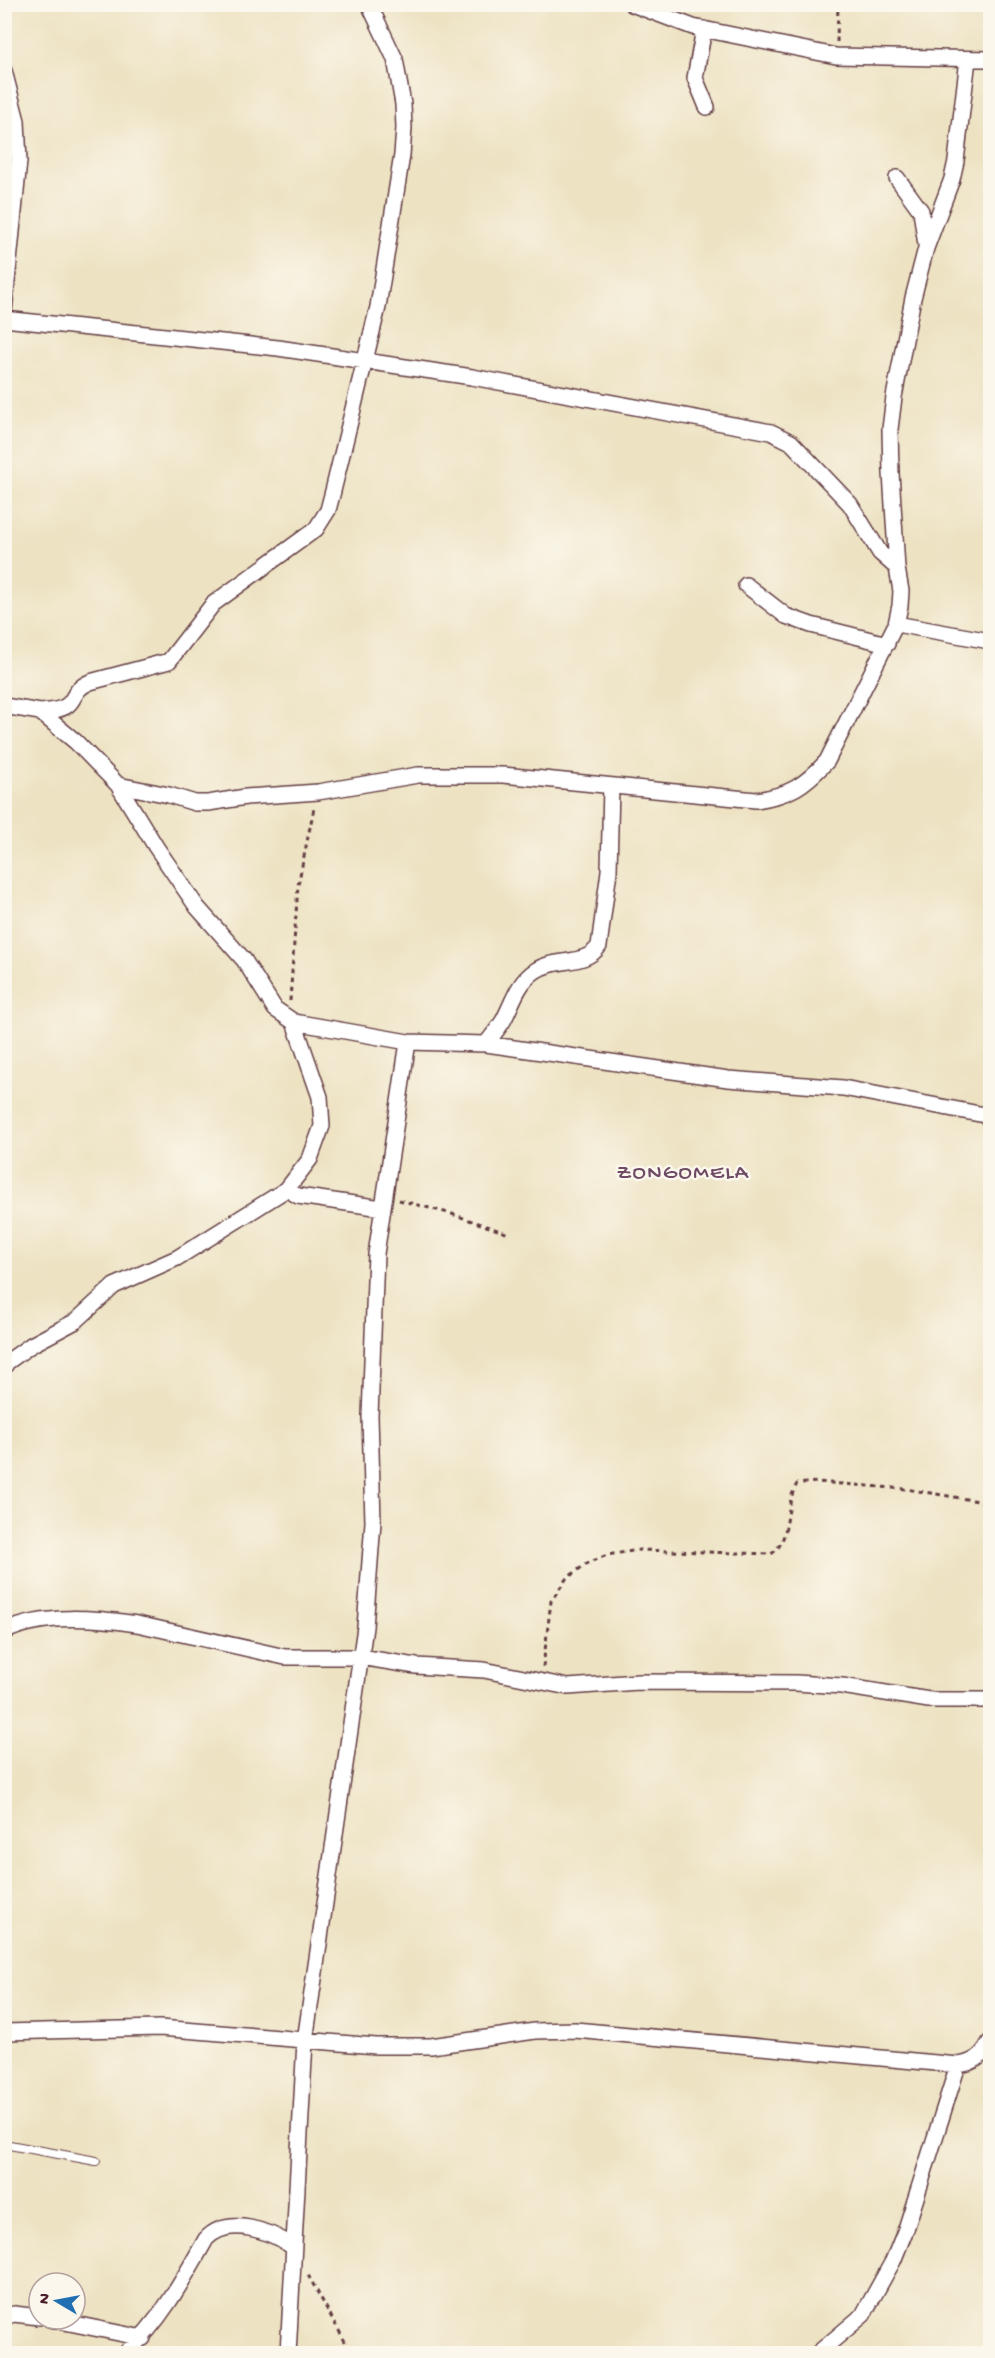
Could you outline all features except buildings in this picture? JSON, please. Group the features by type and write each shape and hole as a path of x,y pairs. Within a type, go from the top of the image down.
{"street":[{"path":"4,706 40,712 65,708 73,701 79,687 90,682 169,661 213,604 316,529 324,518 330,504 378,307 402,155 403,104 394,59 369,4"},
{"path":"632,4 679,23 836,56 990,59"},
{"path":"704,29 695,78 707,107"},
{"path":"118,785 201,803 318,792 418,775 503,775 756,800 794,790 809,780 827,761 896,624 901,591 897,568 890,429 902,352 926,248 952,179 956,161 968,59"},
{"path":"4,72 17,121 19,161 4,312"},
{"path":"897,178 921,211 926,248"},
{"path":"4,319 190,338 472,377 771,432 790,442 850,504 880,553 897,568"},
{"path":"746,585 786,616 810,625 887,644"},
{"path":"896,624 990,641"},
{"path":"5,1365 26,1349 75,1321 114,1286 177,1258 287,1189 310,1159 322,1126 320,1097 290,1020 272,1005 244,960 197,907 156,847 118,785 76,741 40,712"},
{"path":"486,1044 502,1022 519,989 534,971 551,963 578,960 598,946 609,871 611,786"},
{"path":"290,1020 408,1042 486,1044 728,1079 843,1088 990,1116"},
{"path":"288,2354 305,2041 365,1627 373,1522 370,1416 376,1254 408,1042"},
{"path":"287,1189 298,1196 383,1202"},
{"path":"4,1632 26,1623 112,1621 137,1624 285,1657 360,1657 416,1666 484,1670 573,1687 638,1682 806,1684 843,1686 929,1701 990,1700"},
{"path":"4,2032 160,2028 376,2046 431,2046 535,2031 574,2030 958,2065 968,2064 978,2058 990,2042"},
{"path":"817,2354 863,2315 893,2261 906,2229 958,2065"},
{"path":"125,2354 142,2338 170,2302 206,2239 213,2231 225,2227 260,2230 275,2235 293,2247"},
{"path":"4,2317 14,2314 27,2316"},
{"path":"87,2327 142,2338"}],"lane":[{"path":"4,2144 96,2161"}],"path":[{"path":"836,56 838,4"},
{"path":"290,1020 299,878 318,792"},
{"path":"383,1202 452,1214 509,1234"},
{"path":"541,1682 551,1601 555,1592 566,1579 586,1564 607,1555 639,1550 771,1554 776,1551 784,1535 794,1490 797,1484 804,1483 827,1482 906,1489 990,1503"},
{"path":"293,2247 348,2347"}],"district":[{"name":"ZONGOMELA","path":"683,1174"}]}
